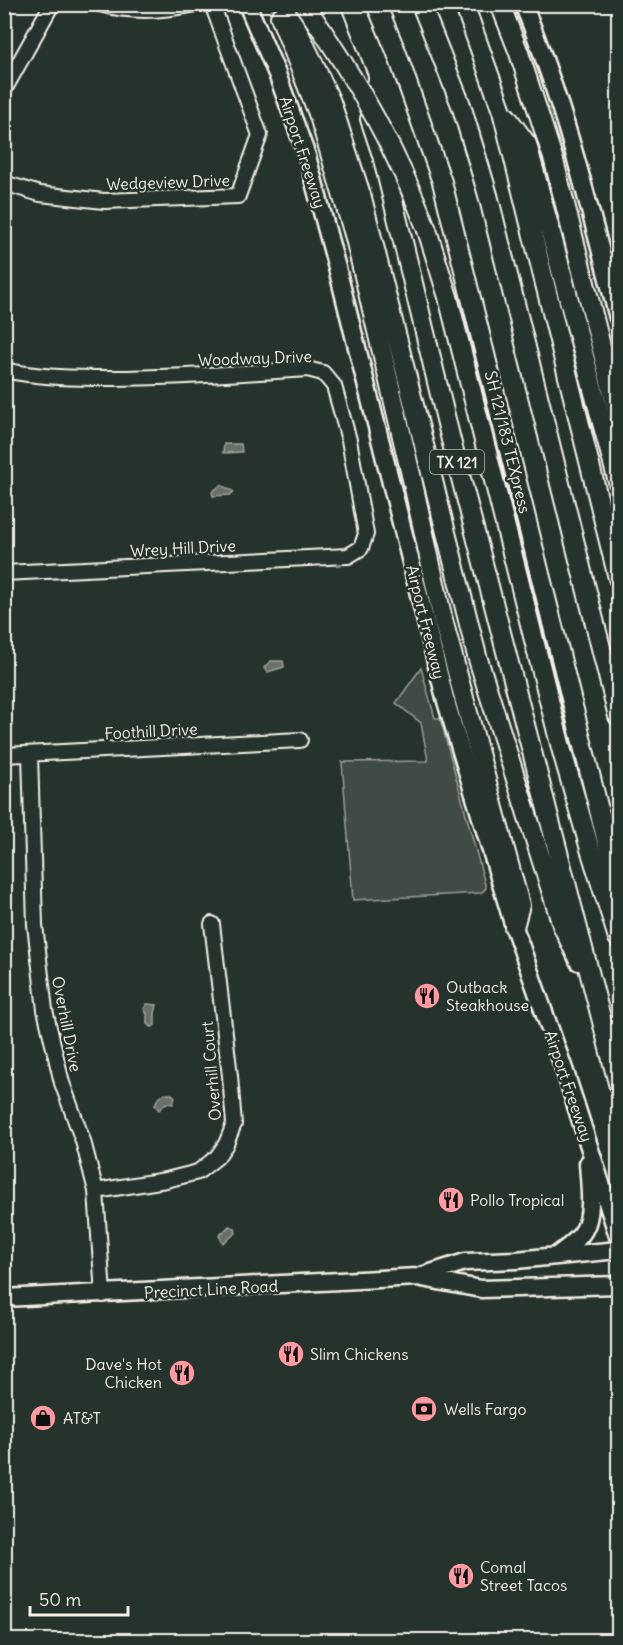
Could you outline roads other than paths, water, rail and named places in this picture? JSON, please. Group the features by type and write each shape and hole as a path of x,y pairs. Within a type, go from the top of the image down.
{"highway":[{"path":"274,4 319,116 355,238 443,620 520,905 514,927"},
{"path":"285,4 331,102 355,176 477,656 561,925 593,988"},
{"path":"304,4 362,93 386,136 427,230 448,297 561,748 618,938"},
{"name":"TX 121","path":"329,4 354,68 382,155 453,447 578,921 618,1083"},
{"name":"SH 121/183 TEXpress","path":"376,4 420,117 445,193 618,886"},
{"path":"421,4 461,105 488,195 618,716"},
{"path":"464,4 502,111 618,578"},
{"path":"500,4 519,53 554,161 618,413"},
{"path":"502,111 527,144 618,482"}],"main road":[{"name":"Airport Freeway","path":"247,4 277,74 307,156 338,268 445,698 514,927 618,1236"},
{"path":"523,4 568,131 618,318"},
{"path":"555,1256 573,1242 585,1228 590,1203 586,1138"},
{"path":"601,1185 618,1199"},
{"name":"Precinct Line Road","path":"418,1277 465,1262 618,1250"},
{"name":"Precinct Line Road","path":"4,1298 418,1277 481,1289 618,1285"}],"street":[{"path":"4,90 52,4"},
{"path":"100,4 133,10 169,10 196,4"},
{"name":"Wedgeview Drive","path":"4,183 40,194 104,201 238,196 260,135 212,4"},
{"path":"606,273 618,291"},
{"name":"Woodway Drive","path":"4,370 53,377 96,378 170,378 307,369 323,373 334,386 349,440 366,534 361,548"},
{"name":"Wrey Hill Drive","path":"4,573 341,557 348,556 361,548"},
{"name":"Foothill Drive","path":"4,755 300,740"},
{"name":"Overhill Drive","path":"30,754 35,925 45,1010 62,1083 83,1141 96,1191 103,1294"},
{"name":"Overhill Court","path":"96,1191 166,1180 198,1172 217,1157 226,1144 234,1124 212,924"}],"place":[{"name":"Outback Steakhouse","path":"427,996"},
{"name":"Pollo Tropical","path":"451,1200"},
{"name":"Slim Chickens","path":"291,1354"},
{"name":"Dave's Hot Chicken","path":"182,1373"},
{"name":"Wells Fargo","path":"424,1409"},
{"name":"AT&T","path":"43,1418"},
{"name":"Comal Street Tacos","path":"461,1576"}]}
